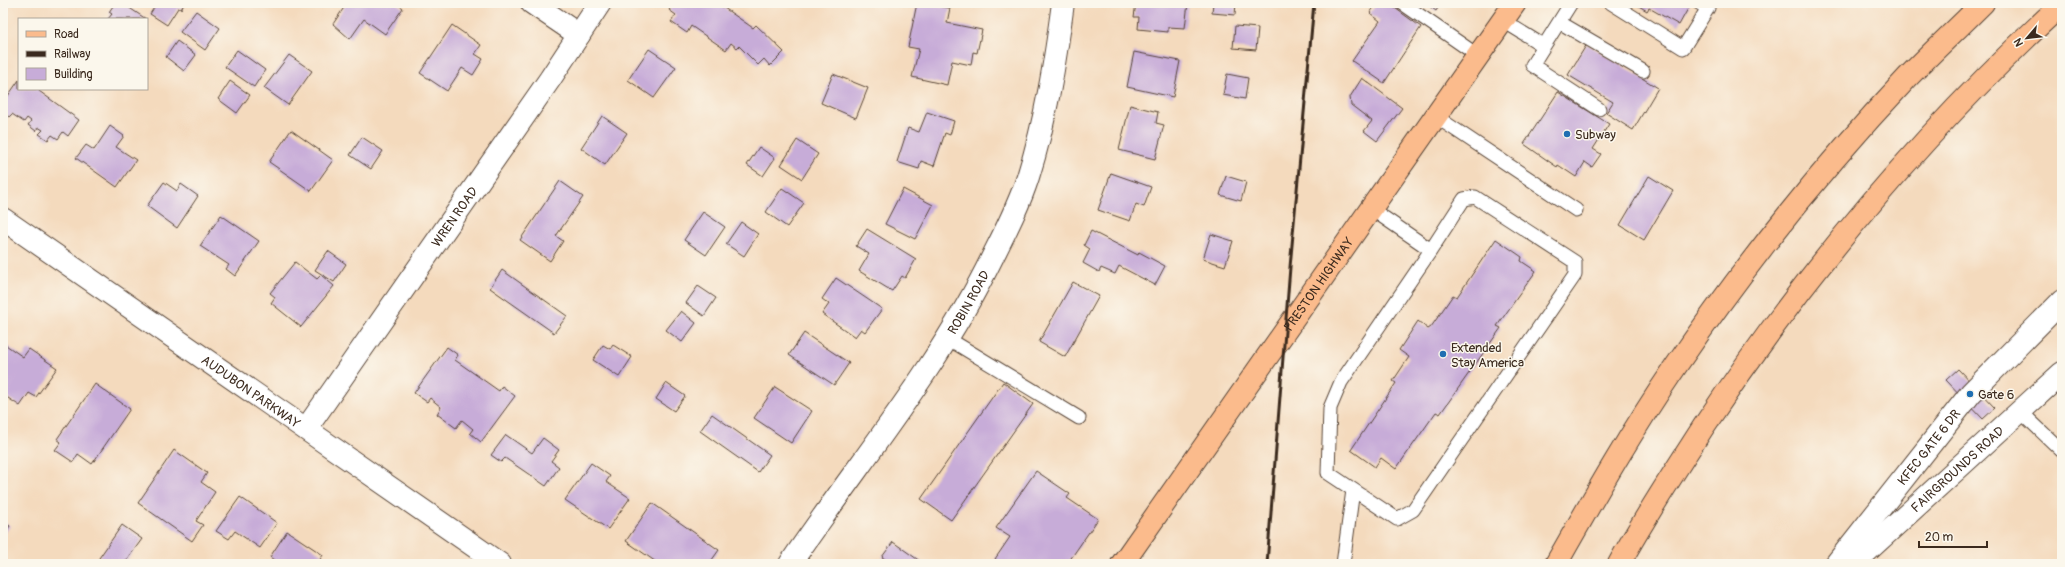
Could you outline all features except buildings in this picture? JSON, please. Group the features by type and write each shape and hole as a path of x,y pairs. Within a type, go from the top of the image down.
{"main road":[{"path":"1556,564 1611,468 1676,367 1748,267 1825,170 1907,78 1983,3"},
{"path":"1619,564 1668,482 1737,377 1810,278 1888,183 1964,99 2058,8"},
{"name":"PRESTON HIGHWAY","path":"1122,564 1508,11"}],"street":[{"path":"532,3 579,35"},
{"name":"WREN ROAD","path":"306,429 600,3"},
{"name":"ROBIN ROAD","path":"790,564 924,375 977,288 1013,217 1028,178 1047,108 1064,3"},
{"name":"AUDUBON PARKWAY","path":"3,219 500,564"},
{"name":"KFEC GATE 6 DR","path":"1836,564 1971,393 2062,301"},
{"name":"FAIRGROUNDS ROAD","path":"1853,564 2062,373"}],"lane":[{"path":"1402,3 1477,55"},
{"path":"1571,3 1532,65 1599,109"},
{"path":"1611,3 1683,48 1708,8 1699,3"},
{"path":"1508,11 1544,46"},
{"path":"1559,22 1643,71"},
{"path":"1435,116 1576,210"},
{"path":"1475,197 1576,262 1575,275 1412,510 1396,519 1328,473 1330,408 1341,382 1432,250 1464,198 1475,197"},
{"path":"1370,208 1432,250"},
{"path":"947,338 1079,418"},
{"path":"2020,411 2062,451"},
{"path":"1342,564 1353,490"}],"railway":[{"path":"1267,564 1290,267 1314,3"}],"place":[{"name":"Subway","path":"1567,134"},
{"name":"Extended Stay America","path":"1443,354"},
{"name":"Gate 6","path":"1970,394"}]}
